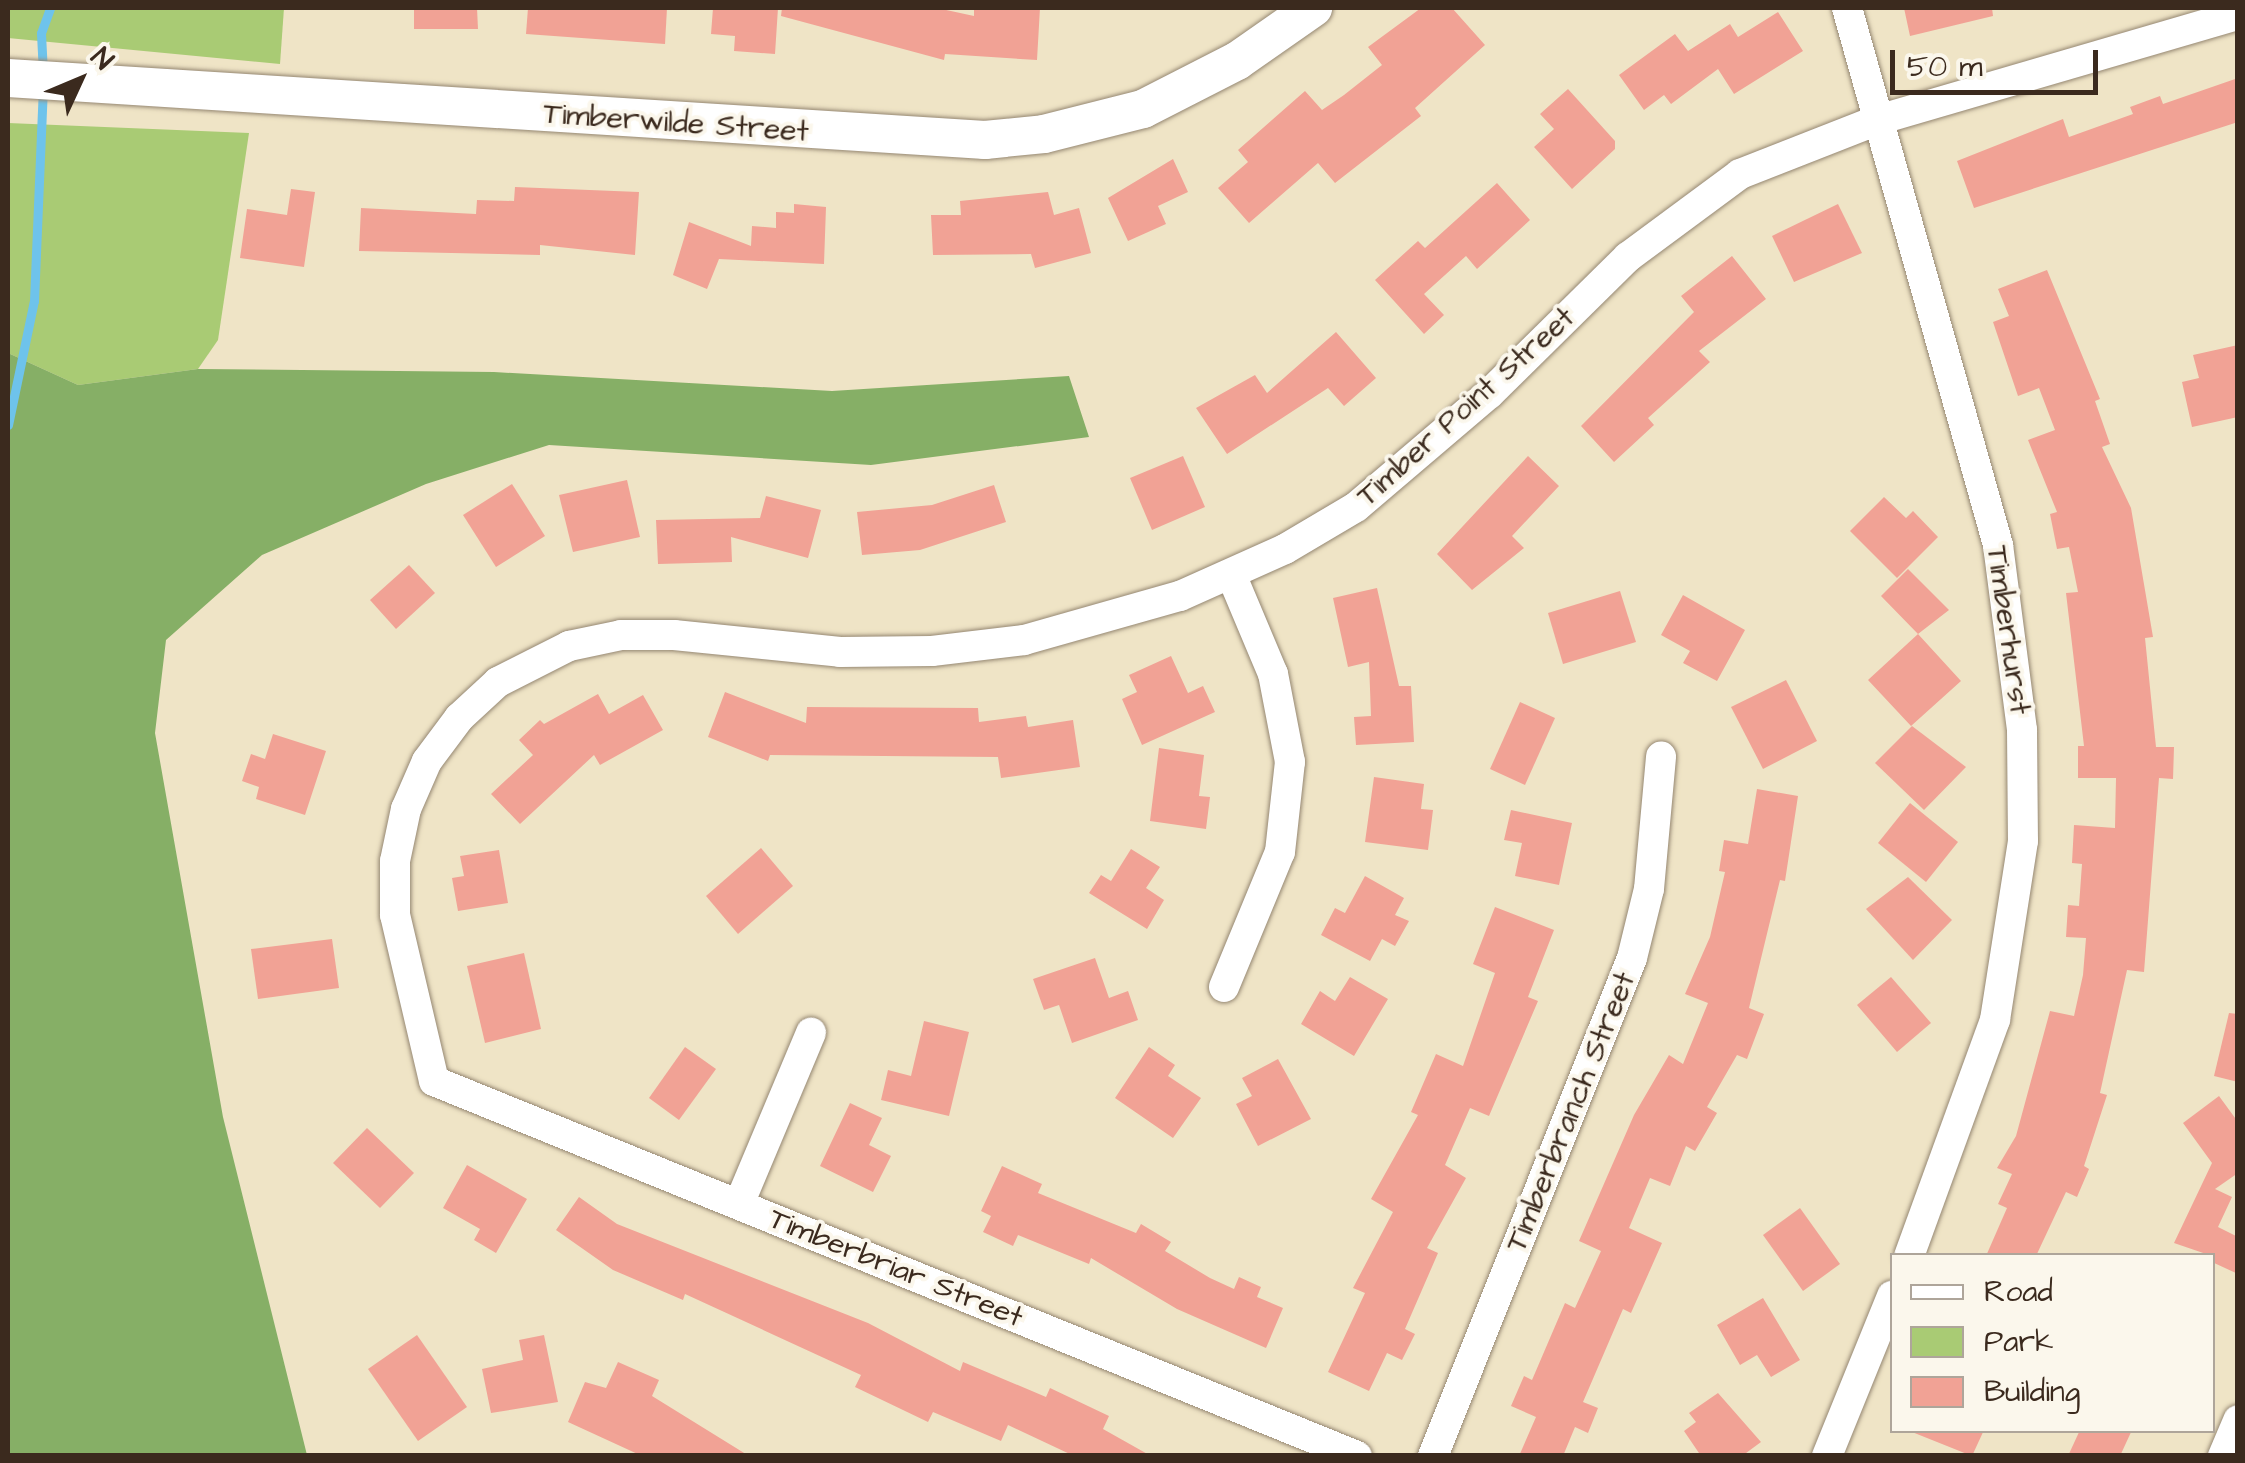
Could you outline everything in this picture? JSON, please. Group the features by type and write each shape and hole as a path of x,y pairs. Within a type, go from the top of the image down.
{"street":[{"name":"Timberwilde Street","path":"8,78 985,140 1044,134 1142,109 1237,61 1313,8"},
{"name":"Timberhurst","path":"1847,8 1998,545 2022,730 2023,841 1995,1020 1910,1253"},
{"name":"Timber Point Street","path":"434,1081 394,914 395,861 406,809 428,761 459,718 509,674 569,646 621,635 840,652 1024,640 1098,624 1231,574 1356,507 1412,463 1692,204 1790,149 2238,14"},
{"path":"1224,987 1280,852 1290,762 1282,702 1231,574"},
{"name":"Timberbranch Street","path":"1433,1456 1632,958 1649,889 1661,756"},
{"path":"740,1204 811,1033"},
{"name":"Timberbriar Street","path":"434,1081 1358,1456"},
{"path":"1827,1456 1890,1301"},
{"path":"2223,1456 2238,1420"}],"green space":[{"path":"8,8 284,8 280,64 8,38"},
{"path":"8,123 249,133 218,340 198,369 78,385 8,353"},
{"path":"8,353 78,385 198,369 494,372 832,391 1069,376 1089,437 871,465 549,445 426,484 262,555 166,640 155,733 223,1117 307,1455 8,1455"}],"building":[{"path":"414,8 477,8 478,29 414,29"},
{"path":"528,8 667,8 665,44 526,34"},
{"path":"713,8 778,8 775,54 734,51 735,36 711,34"},
{"path":"782,8 937,8 974,16 974,8 1040,8 1037,60 945,54 944,60 781,16"},
{"path":"1421,8 1452,8 1485,45 1415,108 1421,116 1335,183 1318,163 1249,223 1218,188 1248,162 1238,150 1305,91 1322,110 1344,95 1382,65 1368,47"},
{"path":"1904,8 1992,8 1993,16 1910,36"},
{"path":"1778,12 1803,51 1734,94 1718,69 1671,104 1664,95 1644,110 1619,75 1675,34 1688,51 1730,24 1738,37"},
{"path":"2238,78 2238,122 1974,208 1957,161 2063,119 2069,137 2133,114 2130,107 2160,96 2163,104"},
{"path":"1568,89 1615,141 1615,149 1572,189 1534,147 1554,129 1540,114"},
{"path":"1173,159 1188,192 1158,206 1166,224 1128,241 1108,198"},
{"path":"1497,183 1530,220 1477,269 1466,256 1424,294 1444,315 1424,334 1375,280 1418,241 1425,248"},
{"path":"515,187 639,192 635,255 540,245 540,255 359,251 361,208 476,214 477,200 514,201"},
{"path":"291,189 315,192 304,267 240,258 247,209 287,215"},
{"path":"1048,192 1054,215 1079,208 1091,253 1035,268 1031,254 933,255 931,215 961,215 960,201"},
{"path":"794,204 826,207 824,264 719,259 707,289 673,275 689,222 751,246 752,226 776,228 776,212 794,213"},
{"path":"1838,204 1862,253 1794,282 1772,236"},
{"path":"1732,256 1766,299 1699,351 1710,362 1648,418 1654,425 1614,462 1581,426 1694,312 1681,296"},
{"path":"2047,270 2100,399 2095,401 2110,444 2102,447 2131,508 2153,637 2145,638 2156,747 2174,747 2173,779 2159,778 2144,972 2127,970 2100,1093 2107,1095 2084,1166 2089,1169 2077,1197 2066,1192 2037,1253 1987,1253 2007,1208 1998,1204 2012,1174 1997,1168 2016,1136 2050,1011 2074,1016 2086,938 2066,937 2068,905 2079,906 2082,864 2072,863 2074,825 2115,828 2116,778 2078,778 2078,746 2084,746 2066,593 2078,592 2069,547 2057,549 2050,514 2057,512 2028,440 2055,430 2039,388 2018,396 1993,322 2009,316 1998,289"},
{"path":"1336,332 1376,378 1344,406 1328,388 1227,454 1196,408 1255,375 1267,393"},
{"path":"2238,345 2238,417 2192,427 2182,382 2199,378 2193,355"},
{"path":"1183,456 1205,507 1152,530 1130,478"},
{"path":"1528,456 1559,486 1512,536 1524,548 1472,590 1437,554"},
{"path":"627,480 640,537 573,552 559,495"},
{"path":"512,484 545,536 496,567 463,515"},
{"path":"994,485 1006,522 920,550 862,555 857,512 932,505"},
{"path":"766,496 821,510 808,558 731,537 732,562 658,564 656,520 760,518"},
{"path":"1884,497 1906,518 1913,511 1938,537 1897,578 1850,531"},
{"path":"409,565 435,593 396,629 370,600"},
{"path":"1908,569 1949,610 1918,634 1881,596"},
{"path":"1377,588 1399,686 1411,686 1414,742 1356,745 1354,717 1371,716 1369,662 1348,667 1333,598"},
{"path":"1620,591 1636,642 1563,664 1548,613"},
{"path":"1683,595 1745,630 1717,681 1683,663 1690,651 1661,635"},
{"path":"1918,634 1961,681 1911,726 1868,680"},
{"path":"1171,656 1188,693 1203,686 1215,712 1142,745 1122,699 1137,692 1129,675"},
{"path":"1786,680 1817,741 1763,769 1731,707"},
{"path":"725,692 806,723 807,707 978,708 979,722 1026,716 1028,727 1073,720 1080,767 1001,778 998,757 770,755 768,761 708,737"},
{"path":"598,694 609,714 643,695 663,730 600,765 594,755 520,824 491,794 533,755 519,740 540,720 544,724"},
{"path":"1520,702 1555,718 1525,785 1490,769"},
{"path":"1912,726 1966,767 1924,810 1875,763"},
{"path":"273,734 326,751 305,815 256,799 259,787 242,781 251,754 265,759"},
{"path":"1159,748 1204,755 1199,796 1210,797 1206,829 1150,821"},
{"path":"1374,777 1424,784 1421,809 1433,810 1428,850 1365,842"},
{"path":"1757,789 1798,796 1785,881 1780,880 1749,1008 1764,1014 1747,1059 1737,1055 1707,1107 1717,1113 1695,1151 1686,1146 1670,1186 1650,1178 1629,1228 1662,1243 1631,1313 1623,1309 1583,1402 1598,1408 1588,1433 1575,1427 1563,1456 1519,1456 1536,1417 1511,1406 1524,1376 1532,1380 1565,1303 1575,1308 1601,1251 1579,1241 1634,1115 1669,1055 1683,1064 1708,1003 1685,994 1710,937 1725,872 1719,871 1724,840 1748,844"},
{"path":"1910,803 1958,842 1926,882 1878,843"},
{"path":"1511,810 1572,823 1559,885 1515,876 1522,843 1504,840"},
{"path":"761,848 793,886 738,934 706,896"},
{"path":"1131,849 1160,867 1146,888 1164,900 1147,929 1089,893 1101,875 1111,881"},
{"path":"499,850 508,903 458,911 452,878 464,876 460,856"},
{"path":"1365,876 1404,898 1395,915 1409,921 1395,946 1382,939 1370,961 1321,935 1335,908 1345,913"},
{"path":"1908,877 1952,920 1913,960 1866,909"},
{"path":"1495,907 1554,930 1528,997 1538,1001 1489,1116 1470,1108 1445,1165 1466,1178 1427,1248 1438,1253 1405,1329 1415,1334 1402,1360 1387,1353 1369,1391 1328,1372 1365,1293 1353,1288 1393,1212 1371,1199 1418,1115 1411,1112 1436,1054 1463,1066 1495,973 1473,964"},
{"path":"332,939 339,988 258,999 251,949"},
{"path":"524,953 541,1029 485,1043 467,966"},
{"path":"1095,958 1109,998 1128,991 1138,1020 1072,1043 1059,1005 1044,1010 1033,979"},
{"path":"1350,977 1388,999 1354,1056 1301,1024 1320,991 1335,1001"},
{"path":"1891,977 1931,1023 1897,1052 1857,1005"},
{"path":"2229,1013 2238,1014 2238,1082 2214,1076"},
{"path":"924,1021 969,1032 949,1116 881,1100 888,1070 911,1076"},
{"path":"685,1047 716,1069 679,1120 649,1098"},
{"path":"1149,1047 1175,1065 1168,1076 1201,1098 1173,1138 1115,1098"},
{"path":"1278,1059 1311,1119 1258,1146 1236,1104 1252,1096 1242,1078"},
{"path":"2219,1096 2238,1122 2238,1173 2215,1189 2232,1197 2218,1227 2238,1237 2238,1274 2215,1263 2215,1253 2174,1243 2212,1163 2183,1123"},
{"path":"850,1103 882,1118 869,1145 891,1156 873,1192 820,1166"},
{"path":"367,1128 414,1173 380,1208 333,1163"},
{"path":"467,1165 527,1199 496,1253 474,1240 480,1229 443,1208"},
{"path":"1002,1166 1042,1184 1038,1193 1136,1233 1141,1224 1171,1242 1165,1251 1210,1278 1234,1289 1239,1277 1261,1287 1257,1297 1283,1308 1266,1348 1177,1309 1091,1258 1089,1264 1018,1235 1013,1246 983,1232 991,1216 981,1211"},
{"path":"579,1197 617,1224 868,1323 960,1371 963,1362 1046,1397 1050,1388 1109,1416 1103,1429 1151,1456 1074,1456 1008,1425 1001,1441 933,1412 928,1422 855,1387 861,1375 685,1294 683,1300 613,1270 556,1230"},
{"path":"1800,1208 1840,1264 1803,1291 1763,1235"},
{"path":"1763,1298 1800,1360 1771,1377 1757,1355 1740,1365 1717,1325"},
{"path":"417,1335 467,1407 418,1441 368,1369"},
{"path":"544,1335 558,1402 491,1413 482,1369 523,1360 519,1340"},
{"path":"618,1362 659,1380 652,1396 749,1456 642,1456 568,1422 585,1382 606,1388"},
{"path":"1718,1393 1761,1442 1742,1456 1701,1456 1684,1431 1696,1422 1689,1413"},
{"path":"1914,1433 1983,1433 1972,1456"},
{"path":"2079,1433 2131,1433 2120,1456 2068,1456"}],"waterway":[{"path":"43,73 41,33 50,8"},
{"path":"8,425 34,301 43,89"}]}
